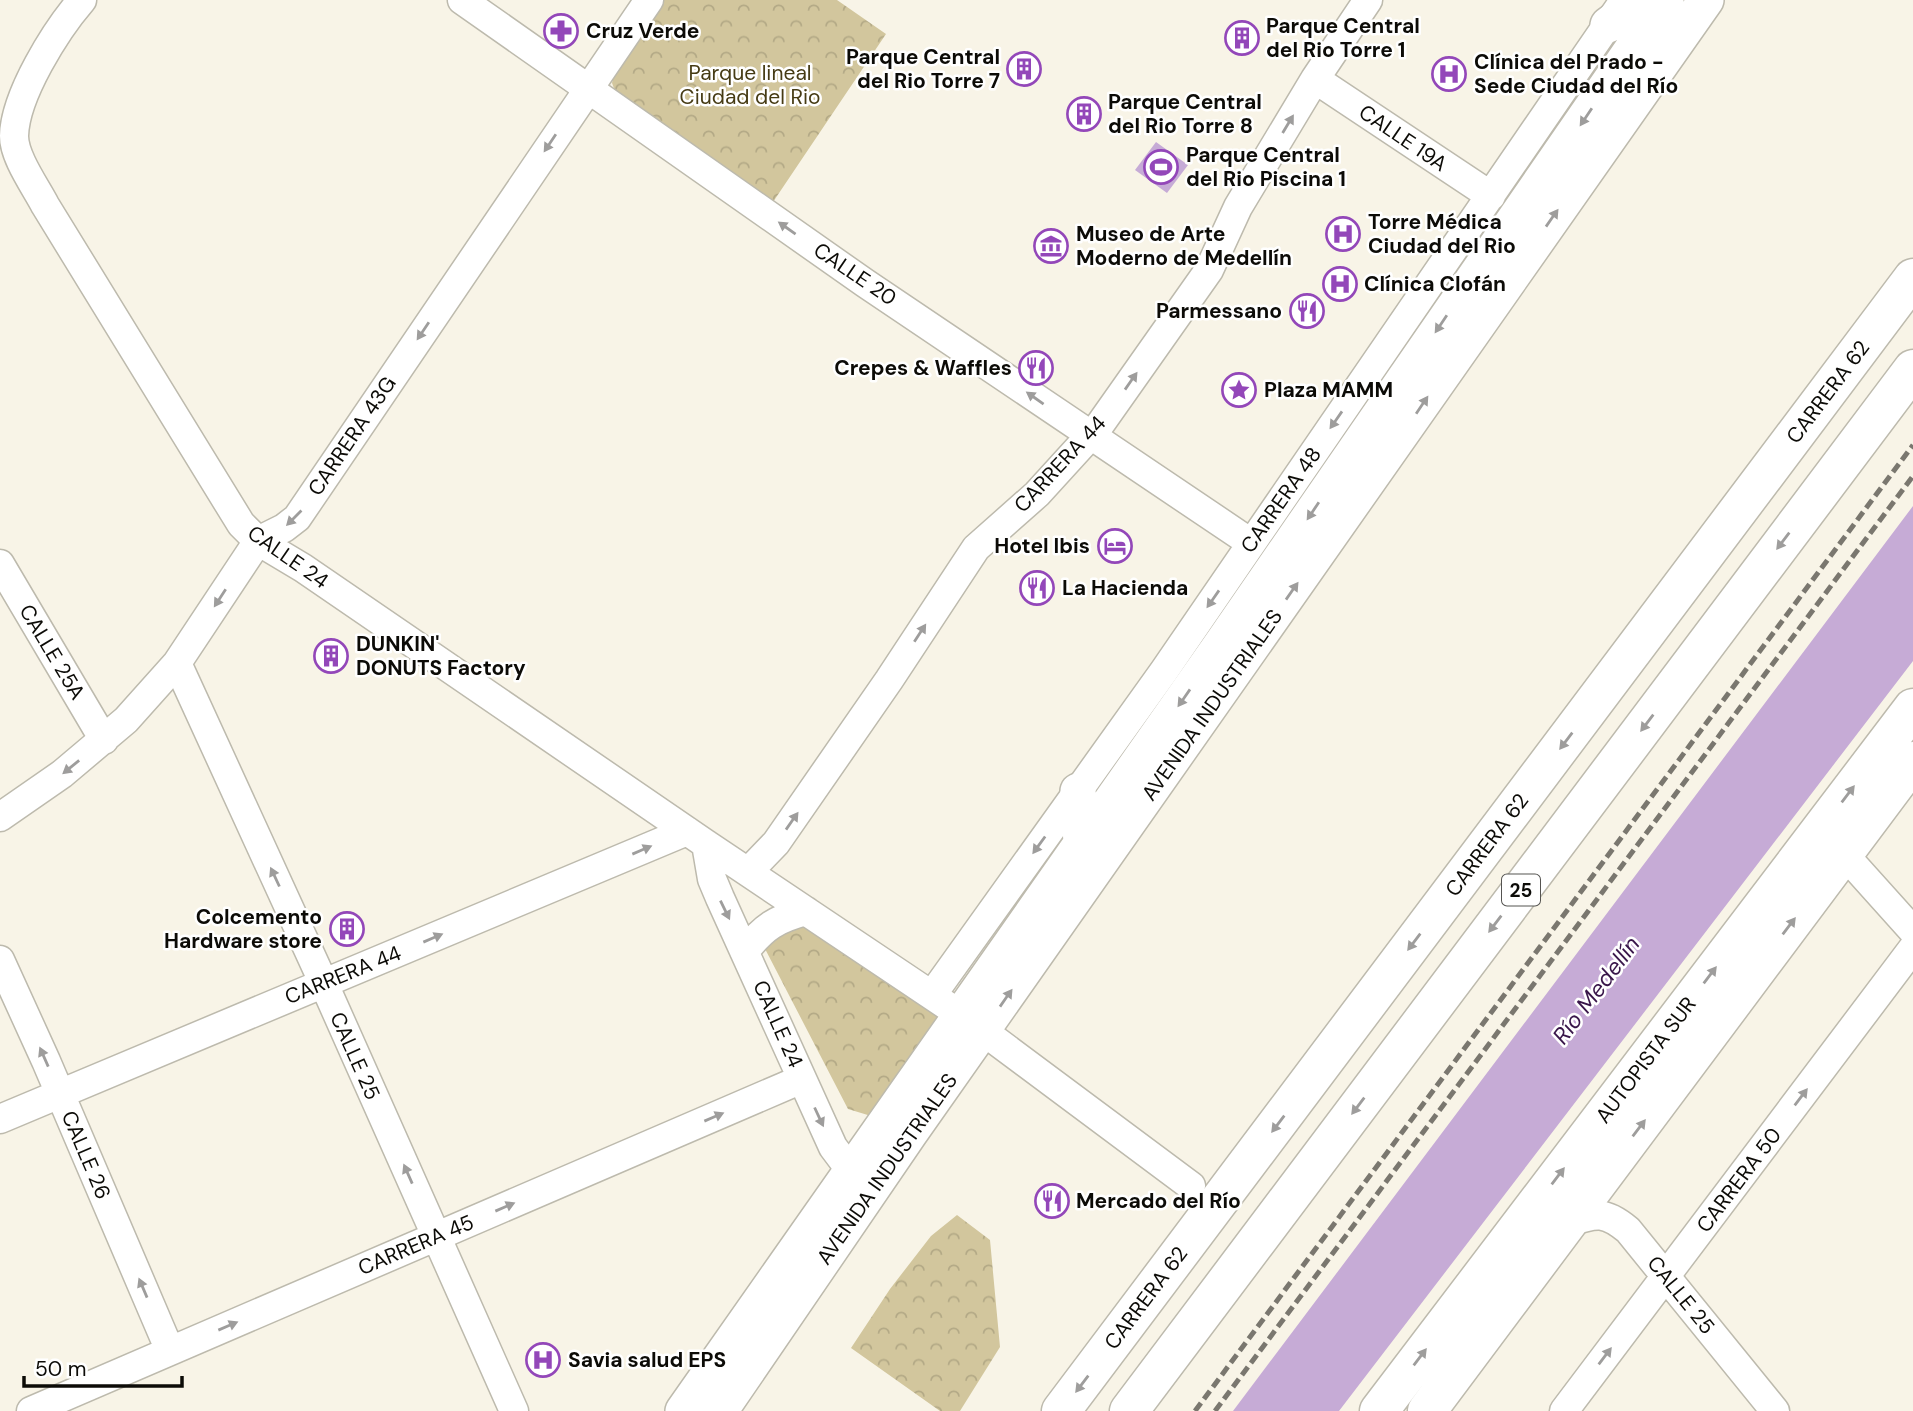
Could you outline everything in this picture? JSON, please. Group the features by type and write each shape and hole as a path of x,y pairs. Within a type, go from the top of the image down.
{"highway":[{"name":"CARRERA 62","path":"1061,1411 1913,278"},
{"path":"1622,667 1913,369"},
{"name":"25","path":"1129,1411 1913,369"},
{"name":"AUTOPISTA SUR","path":"1379,1411 1913,708"},
{"name":"AUTOPISTA SUR","path":"1427,1411 1913,761"}],"main road":[{"path":"1616,12 1641,0"},
{"name":"AVENIDA INDUSTRIALES","path":"972,1023 1081,844 1666,0"},
{"name":"AVENIDA INDUSTRIALES","path":"720,1411 861,1184 972,1023 1706,0"},
{"path":"1078,790 1081,844"},
{"name":"AVENIDA INDUSTRIALES","path":"683,1411 861,1184"}],"street":[{"name":"CALLE 20","path":"462,0 589,86 865,283 1251,543"},
{"name":"CARRERA 43G","path":"0,817 62,774 104,740 152,693 177,663 258,541 297,518 649,0"},
{"name":"CARRERA 44","path":"748,872 776,843 889,680 975,548 1037,494 1091,436 1209,270 1238,207 1315,79 1368,0"},
{"name":"CALLE 24","path":"74,6 41,61 20,105 14,137 23,165 45,205 240,524 258,541 371,614 696,838 932,995 1191,1186"},
{"name":"CARRERA 48","path":"932,995 1251,543 1616,12"},
{"name":"CALLE 19A","path":"1315,79 1491,196"},
{"name":"CALLE 25A","path":"0,564 104,740"},
{"name":"CALLE 25","path":"177,663 324,984 514,1411"},
{"name":"CARRERA 44","path":"0,1119 324,984 696,838"},
{"name":"CALLE 24","path":"696,838 833,1147 861,1184"},
{"path":"1843,853 1913,931"},
{"path":"745,951 761,931 782,917 806,911"},
{"name":"CARRERA 50","path":"1564,1411 1913,948"},
{"name":"CALLE 26","path":"0,960 170,1351"},
{"name":"CARRERA 45","path":"31,1411 802,1079"},
{"name":"CALLE 25","path":"1569,1222 1593,1214 1612,1217 1628,1230 1774,1411"}],"green space":[{"name":"Parque lineal Ciudad del Rio","path":"664,0 837,0 886,34 773,202 615,91 612,83 614,74"},
{"path":"808,920 949,1015 871,1116 848,1109 762,943"},
{"path":"957,1215 990,1240 1000,1347 960,1411 940,1411 851,1348 890,1289 931,1236"}],"water":[{"name":"Parque Central del Rio Piscina 1","path":"1156,142 1188,165 1167,193 1135,170"},
{"name":"Río Medellín","path":"1913,506 1913,661 1339,1411 1233,1411"}],"railway":[{"path":"1195,1411 1913,445"},
{"path":"1215,1411 1913,476"}],"place":[{"name":"Cruz Verde","path":"561,31"},
{"name":"Parque Central del Rio Torre 1","path":"1242,38"},
{"name":"Parque Central del Rio Torre 7","path":"1024,69"},
{"name":"Clínica del Prado - Sede Ciudad del Río","path":"1449,74"},
{"name":"Parque Central del Rio Torre 8","path":"1084,114"},
{"name":"Parque Central del Rio Piscina 1","path":"1161,167"},
{"name":"Torre Médica Ciudad del Rio","path":"1343,234"},
{"name":"Museo de Arte Moderno de Medellín","path":"1051,246"},
{"name":"Clínica Clofán","path":"1340,284"},
{"name":"Parmessano","path":"1307,311"},
{"name":"Crepes & Waffles","path":"1036,368"},
{"name":"Plaza MAMM","path":"1239,390"},
{"name":"Hotel Ibis","path":"1115,546"},
{"name":"La Hacienda","path":"1037,588"},
{"name":"DUNKIN' DONUTS Factory","path":"331,656"},
{"name":"Colcemento Hardware store","path":"347,929"},
{"name":"Mercado del Río","path":"1052,1201"},
{"name":"Savia salud EPS","path":"543,1360"}]}
